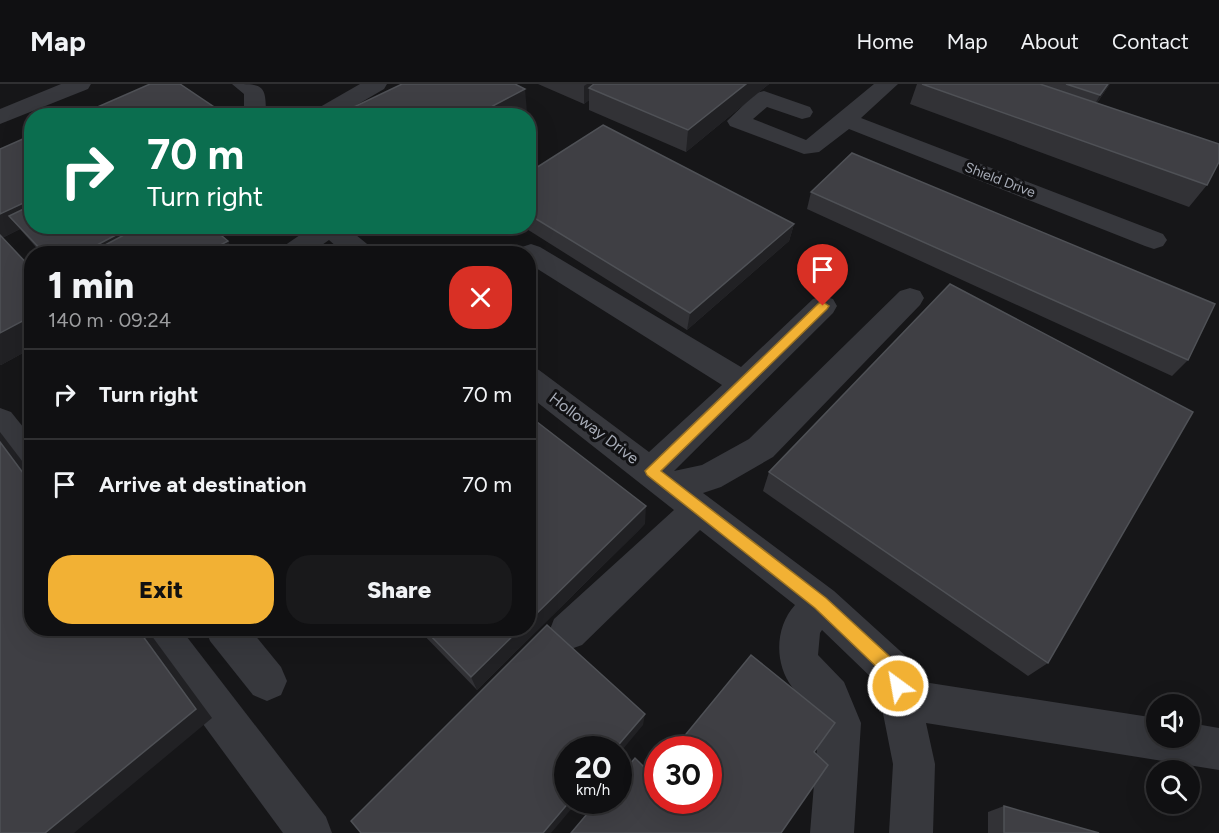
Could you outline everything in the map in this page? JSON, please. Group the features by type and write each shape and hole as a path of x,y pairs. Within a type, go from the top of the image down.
{"street":[{"path":"0,117 80,84"},
{"path":"243,84 255,92 255,108"},
{"path":"335,108 376,84"},
{"path":"802,112 764,98 738,121 808,148 846,120 876,86"},
{"name":"Shield Drive","path":"846,120 1154,240"},
{"path":"301,246 318,234"},
{"path":"337,234 353,246"},
{"path":"536,256 743,383"},
{"path":"662,478 709,477 761,448 910,298"},
{"path":"662,478 743,383 823,306"},
{"name":"Holloway Drive","path":"536,384 662,478 821,603 895,673 915,764 911,833"},
{"path":"0,422 24,453"},
{"path":"568,632 700,508"},
{"path":"821,603 801,626 798,657 805,672 830,696 840,723 832,833"},
{"path":"162,636 310,833"},
{"path":"230,636 267,681"},
{"path":"900,699 1219,749"}],"building":[{"path":"150,84 180,84 216,108 95,108"},
{"path":"402,84 515,84 525,89 489,108 352,108"},
{"path":"594,84 746,84 688,130 589,88"},
{"path":"922,84 1040,84 1219,144 1219,162 1207,185"},
{"path":"1066,84 1108,84 1100,95"},
{"path":"603,125 794,224 690,313 536,219 536,168"},
{"path":"24,138 24,203 0,214 0,149"},
{"path":"852,153 1215,304 1188,360 811,192"},
{"path":"24,209 24,232 9,216"},
{"path":"26,234 118,234 95,246 37,246"},
{"path":"126,234 220,234 228,241 218,246 103,246"},
{"path":"0,235 24,260 24,320 0,333"},
{"path":"950,284 1193,412 1048,663 769,472"},
{"path":"536,421 646,506 536,614"},
{"path":"0,442 24,474 24,636 143,636 196,709 45,833 0,833"},
{"path":"547,625 645,714 626,736 554,736 554,814 559,814 543,833 361,833 351,821"},
{"path":"431,636 513,636 471,677"},
{"path":"751,655 835,723 814,752 828,765 781,833 571,833 587,814 632,814 632,762 635,758 644,767 644,814 722,814 722,736 684,736"},
{"path":"1004,806 1099,833 1004,833"}],"route":[{"path":"823,306 652,471 821,603 895,673 898,686"}]}
